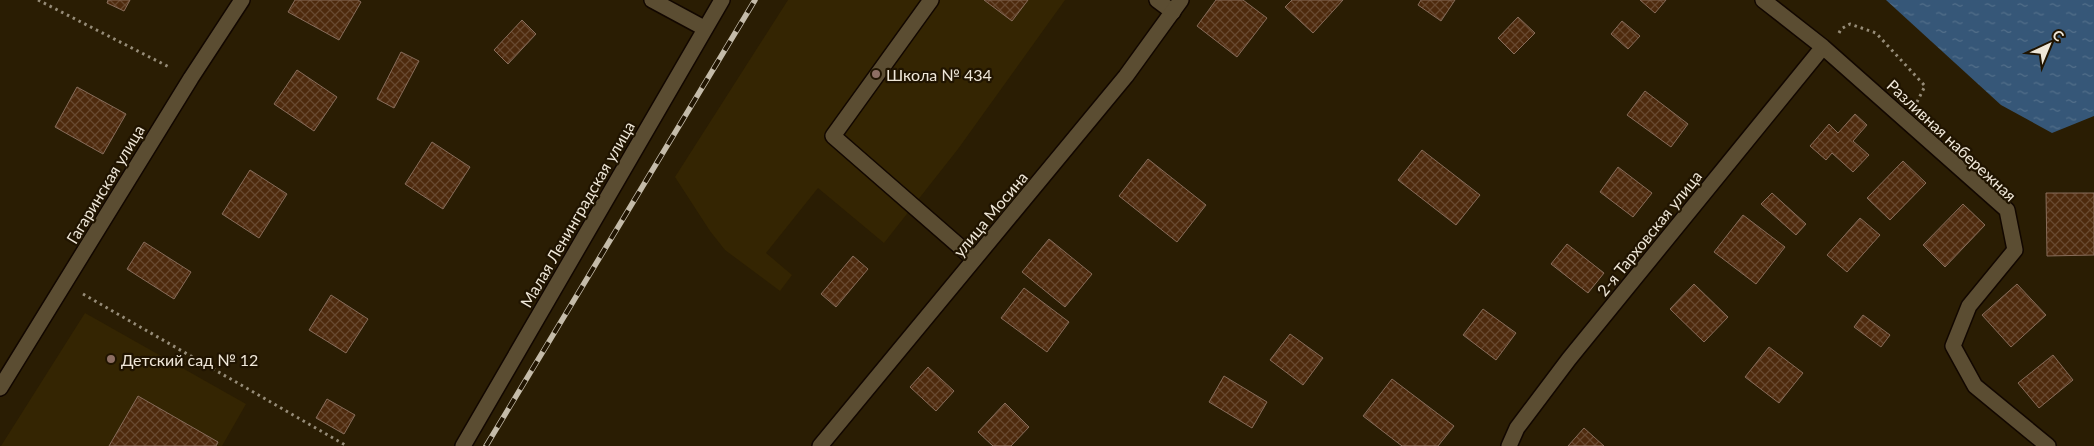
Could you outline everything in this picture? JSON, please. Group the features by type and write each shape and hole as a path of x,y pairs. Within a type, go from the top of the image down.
{"street":[{"name":"Гагаринская улица","path":"0,388 190,78 242,0"},
{"path":"652,0 704,28"},
{"name":"Малая Ленинградская улица","path":"463,446 704,28 722,0"},
{"path":"931,0 833,136 974,259"},
{"path":"1157,0 1177,6"},
{"name":"Разливная набережная","path":"1763,0 1823,47 2007,210 2015,250 1969,306 1953,346 1976,386 2048,446"},
{"name":"улица Мосина","path":"820,446 1126,76 1177,6"},
{"name":"2-я Тарховская улица","path":"1509,446 1517,428 1569,359 1823,47"}],"path":[{"path":"38,0 190,78"},
{"path":"1823,47 1835,41 1841,29 1850,24 1858,25 1876,34 1925,86 1908,121"},
{"path":"65,284 347,446"}],"shaded area":[{"name":"Школа № 434","path":"788,0 1065,0 958,149 884,243 818,188 766,253 792,275 780,291 725,250 710,231 675,177"},
{"name":"Детский сад № 12","path":"85,313 246,404 222,446 1,446"}],"water":[{"path":"1886,0 2094,0 2094,116 2052,133 2001,105"}],"building":[{"path":"108,0 130,0 124,11 107,3"},
{"path":"295,0 358,0 361,2 339,40 288,12"},
{"path":"984,0 1028,0 1012,21"},
{"path":"1216,0 1243,0 1267,18 1237,57 1197,26"},
{"path":"1292,0 1343,0 1313,33 1285,7"},
{"path":"1421,0 1455,0 1441,21 1418,5"},
{"path":"1640,0 1666,0 1655,13"},
{"path":"1518,17 1535,33 1514,54 1498,38"},
{"path":"522,20 536,34 508,64 494,50"},
{"path":"1622,21 1640,36 1628,49 1611,34"},
{"path":"401,52 419,61 394,108 377,99"},
{"path":"297,70 337,97 314,131 274,104"},
{"path":"77,87 126,114 103,154 55,127"},
{"path":"1645,91 1688,124 1671,147 1627,115"},
{"path":"1855,114 1867,125 1853,141 1869,155 1853,172 1832,153 1826,160 1810,146 1829,124 1838,133"},
{"path":"432,142 470,167 443,209 405,184"},
{"path":"1422,150 1480,195 1456,225 1398,180"},
{"path":"1148,159 1206,205 1177,242 1119,196"},
{"path":"1903,161 1926,183 1890,220 1867,198"},
{"path":"1618,167 1652,193 1633,217 1600,192"},
{"path":"250,170 287,194 259,238 222,214"},
{"path":"1772,193 1806,224 1796,235 1761,204"},
{"path":"2046,193 2094,193 2094,255 2047,256"},
{"path":"1963,204 1985,225 1945,267 1923,245"},
{"path":"1743,215 1785,247 1756,284 1714,252"},
{"path":"1860,218 1880,235 1847,272 1827,255"},
{"path":"1049,239 1092,274 1065,307 1022,272"},
{"path":"144,242 191,272 174,299 127,269"},
{"path":"1567,244 1604,273 1588,293 1551,264"},
{"path":"853,256 868,269 836,307 821,294"},
{"path":"1694,284 1728,317 1704,342 1670,309"},
{"path":"2017,284 2046,315 2011,347 1982,315"},
{"path":"1024,288 1069,322 1047,352 1001,318"},
{"path":"331,295 368,319 346,353 309,330"},
{"path":"1483,309 1516,333 1496,360 1463,335"},
{"path":"1863,315 1890,335 1881,347 1854,327"},
{"path":"1290,334 1323,358 1303,385 1270,360"},
{"path":"1769,347 1803,373 1779,403 1745,377"},
{"path":"2053,355 2073,380 2039,408 2018,383"},
{"path":"928,367 954,391 936,411 910,387"},
{"path":"1224,376 1267,402 1252,428 1209,402"},
{"path":"1392,379 1454,426 1438,446 1402,446 1363,416"},
{"path":"138,396 218,442 216,446 109,446"},
{"path":"327,399 355,415 344,434 316,418"},
{"path":"1005,403 1029,427 1011,446 993,446 978,432"},
{"path":"1584,428 1604,446 1568,446"}],"railway":[{"path":"486,446 755,0"}],"place":[{"name":"Школа № 434","path":"876,74"},
{"name":"Детский сад № 12","path":"111,359"}]}
